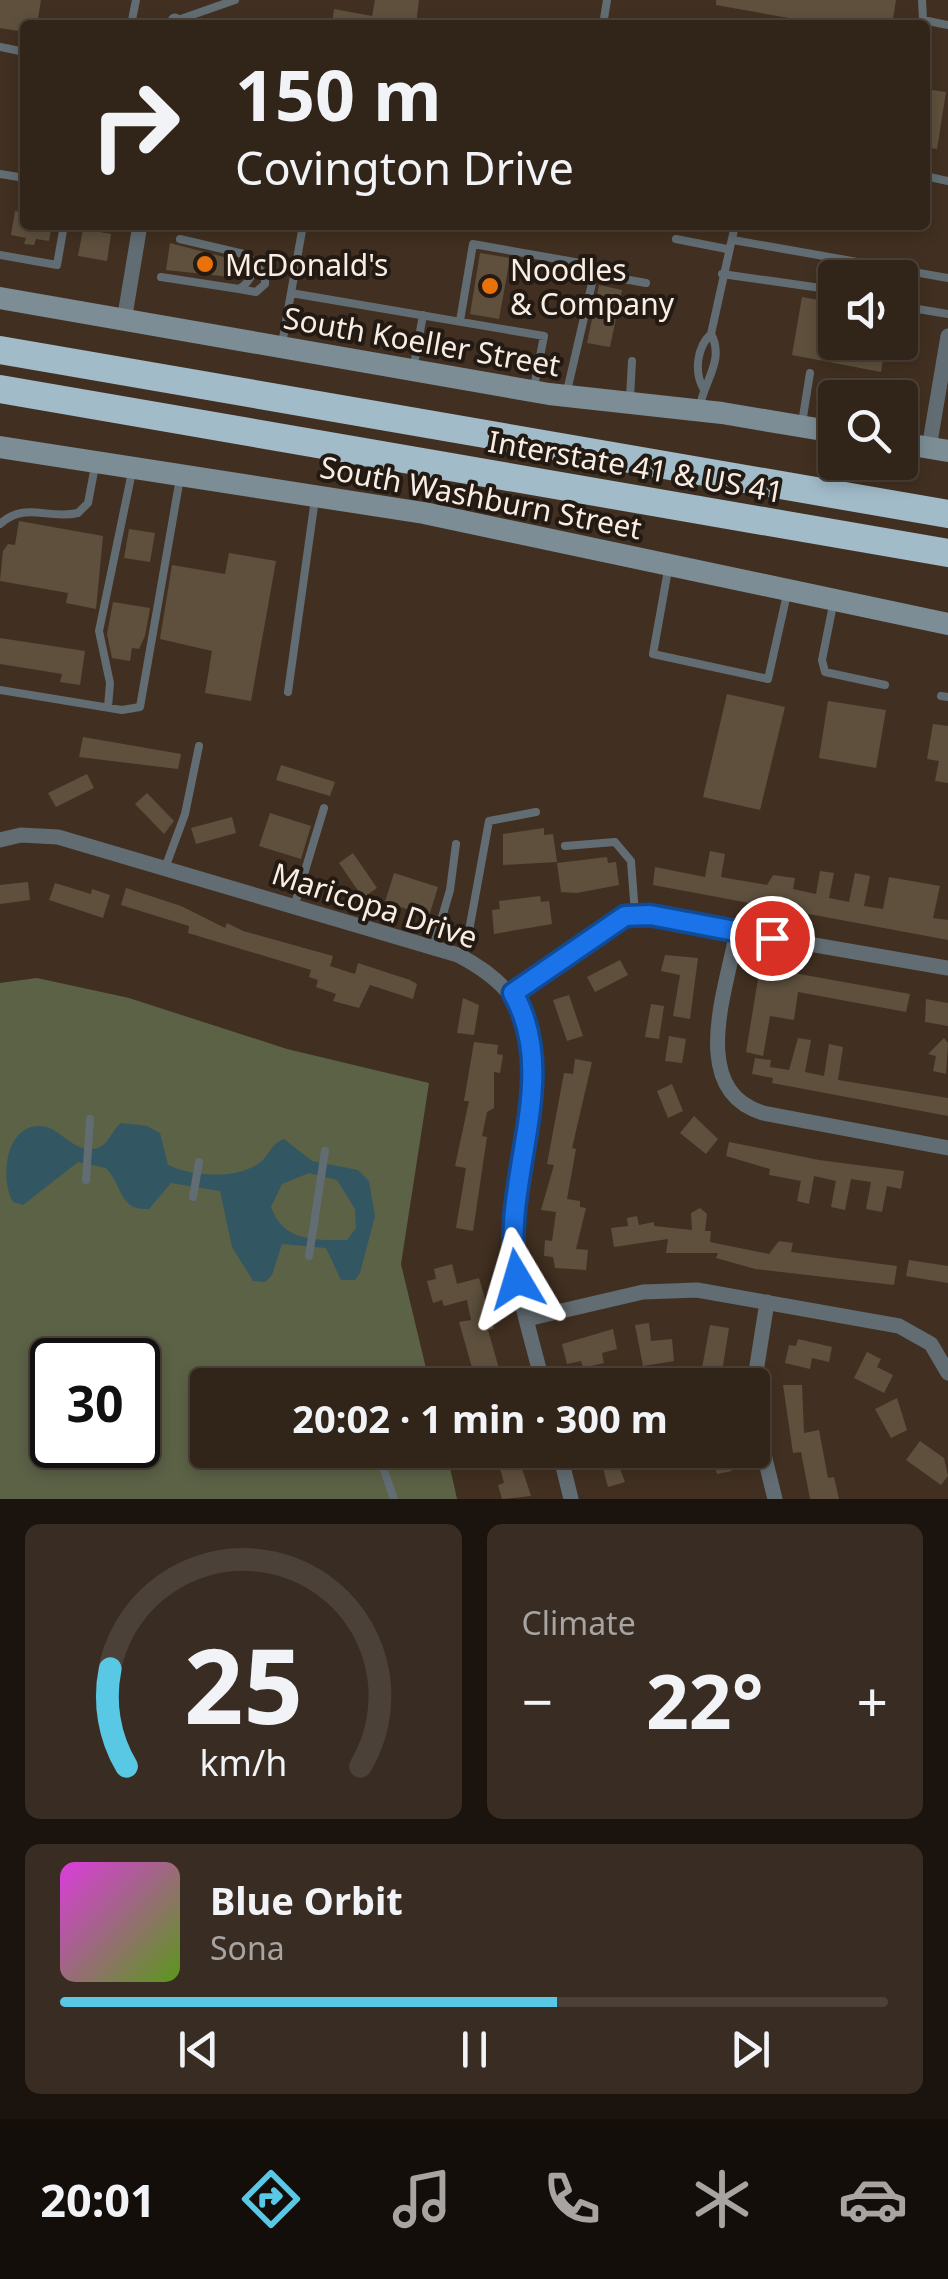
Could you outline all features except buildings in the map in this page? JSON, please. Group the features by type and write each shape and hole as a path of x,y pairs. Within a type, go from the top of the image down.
{"highway":[{"path":"0,350 948,514"},
{"name":"Interstate 41 & US 41","path":"0,389 948,553"}],"street":[{"path":"124,321 139,230"},
{"name":"South Koeller Street","path":"0,298 566,396 629,402 701,399 818,429"},
{"path":"938,449 948,336"},
{"name":"South Washburn Street","path":"0,447 315,496 670,564 948,624"},
{"name":"Maricopa Drive","path":"0,840 58,836 464,958 513,993"},
{"path":"539,1368 514,1260 511,1222 534,1061 527,1020 513,993 612,922 635,914 948,968"},
{"path":"737,931 716,1054 720,1078 737,1102 763,1113 948,1148"},
{"path":"527,1319 661,1290 698,1290 911,1330 930,1344 948,1373"},
{"path":"767,1302 753,1392 755,1418 775,1499"},
{"path":"563,1468 571,1499"}],"lane":[{"path":"183,20 235,0"},
{"path":"0,255 57,265 63,230"},
{"path":"281,348 302,230"},
{"path":"701,399 712,379 717,346 711,334 734,230"},
{"path":"162,277 256,292 265,284 263,272 242,253 180,239"},
{"path":"676,240 730,244 948,278"},
{"path":"460,322 473,244 586,264"},
{"path":"239,289 250,278 252,260"},
{"path":"722,274 818,288"},
{"path":"566,396 592,279 601,275 646,283"},
{"path":"291,293 544,336 534,391"},
{"path":"918,309 948,314"},
{"path":"412,370 423,315"},
{"path":"701,399 696,376 702,342 711,334"},
{"path":"629,402 632,362"},
{"path":"802,426 810,374"},
{"path":"0,524 12,513 26,510 78,513 88,503 96,460"},
{"path":"108,707 110,683 99,630 133,466"},
{"path":"0,690 132,710 143,698 180,474"},
{"path":"288,692 315,496"},
{"path":"670,564 653,654 768,680 788,590"},
{"path":"834,600 822,660 825,672 885,684"},
{"path":"165,868 184,814 199,746"},
{"path":"294,907 324,808"},
{"path":"464,958 489,821 536,812"},
{"path":"565,846 614,842 632,861 635,914"},
{"path":"433,948 450,890 456,844"},
{"path":"86,1180 90,1120"},
{"path":"309,1256 310,1223 322,1181 325,1150"},
{"path":"193,1196 199,1162"},
{"path":"383,1468 394,1499"}],"green space":[{"path":"37,978 129,998 287,1049 429,1083 401,1264 426,1368 190,1368 190,1468 450,1468 457,1499 0,1499 0,983"}],"water":[{"path":"121,1123 147,1126 160,1133 168,1165 190,1172 216,1175 241,1171 262,1161 284,1139 312,1161 358,1170 369,1181 375,1216 360,1273 355,1280 341,1280 326,1248 282,1244 272,1275 265,1282 253,1281 232,1247 220,1191 171,1183 149,1209 139,1209 127,1202 106,1168 78,1162 23,1205 13,1202 6,1169 18,1135 27,1129 46,1127 78,1146 94,1149 106,1142","holes":["309,1173 337,1180 355,1209 356,1228 347,1240 301,1237 284,1227 271,1207 282,1184"]}],"place":[{"name":"McDonald's","path":"205,264"},
{"name":"Noodles & Company","path":"490,286"}],"route":[{"path":"517,1279 512,1203 534,1061 527,1020 513,993 625,916 650,915 772,938"}]}
